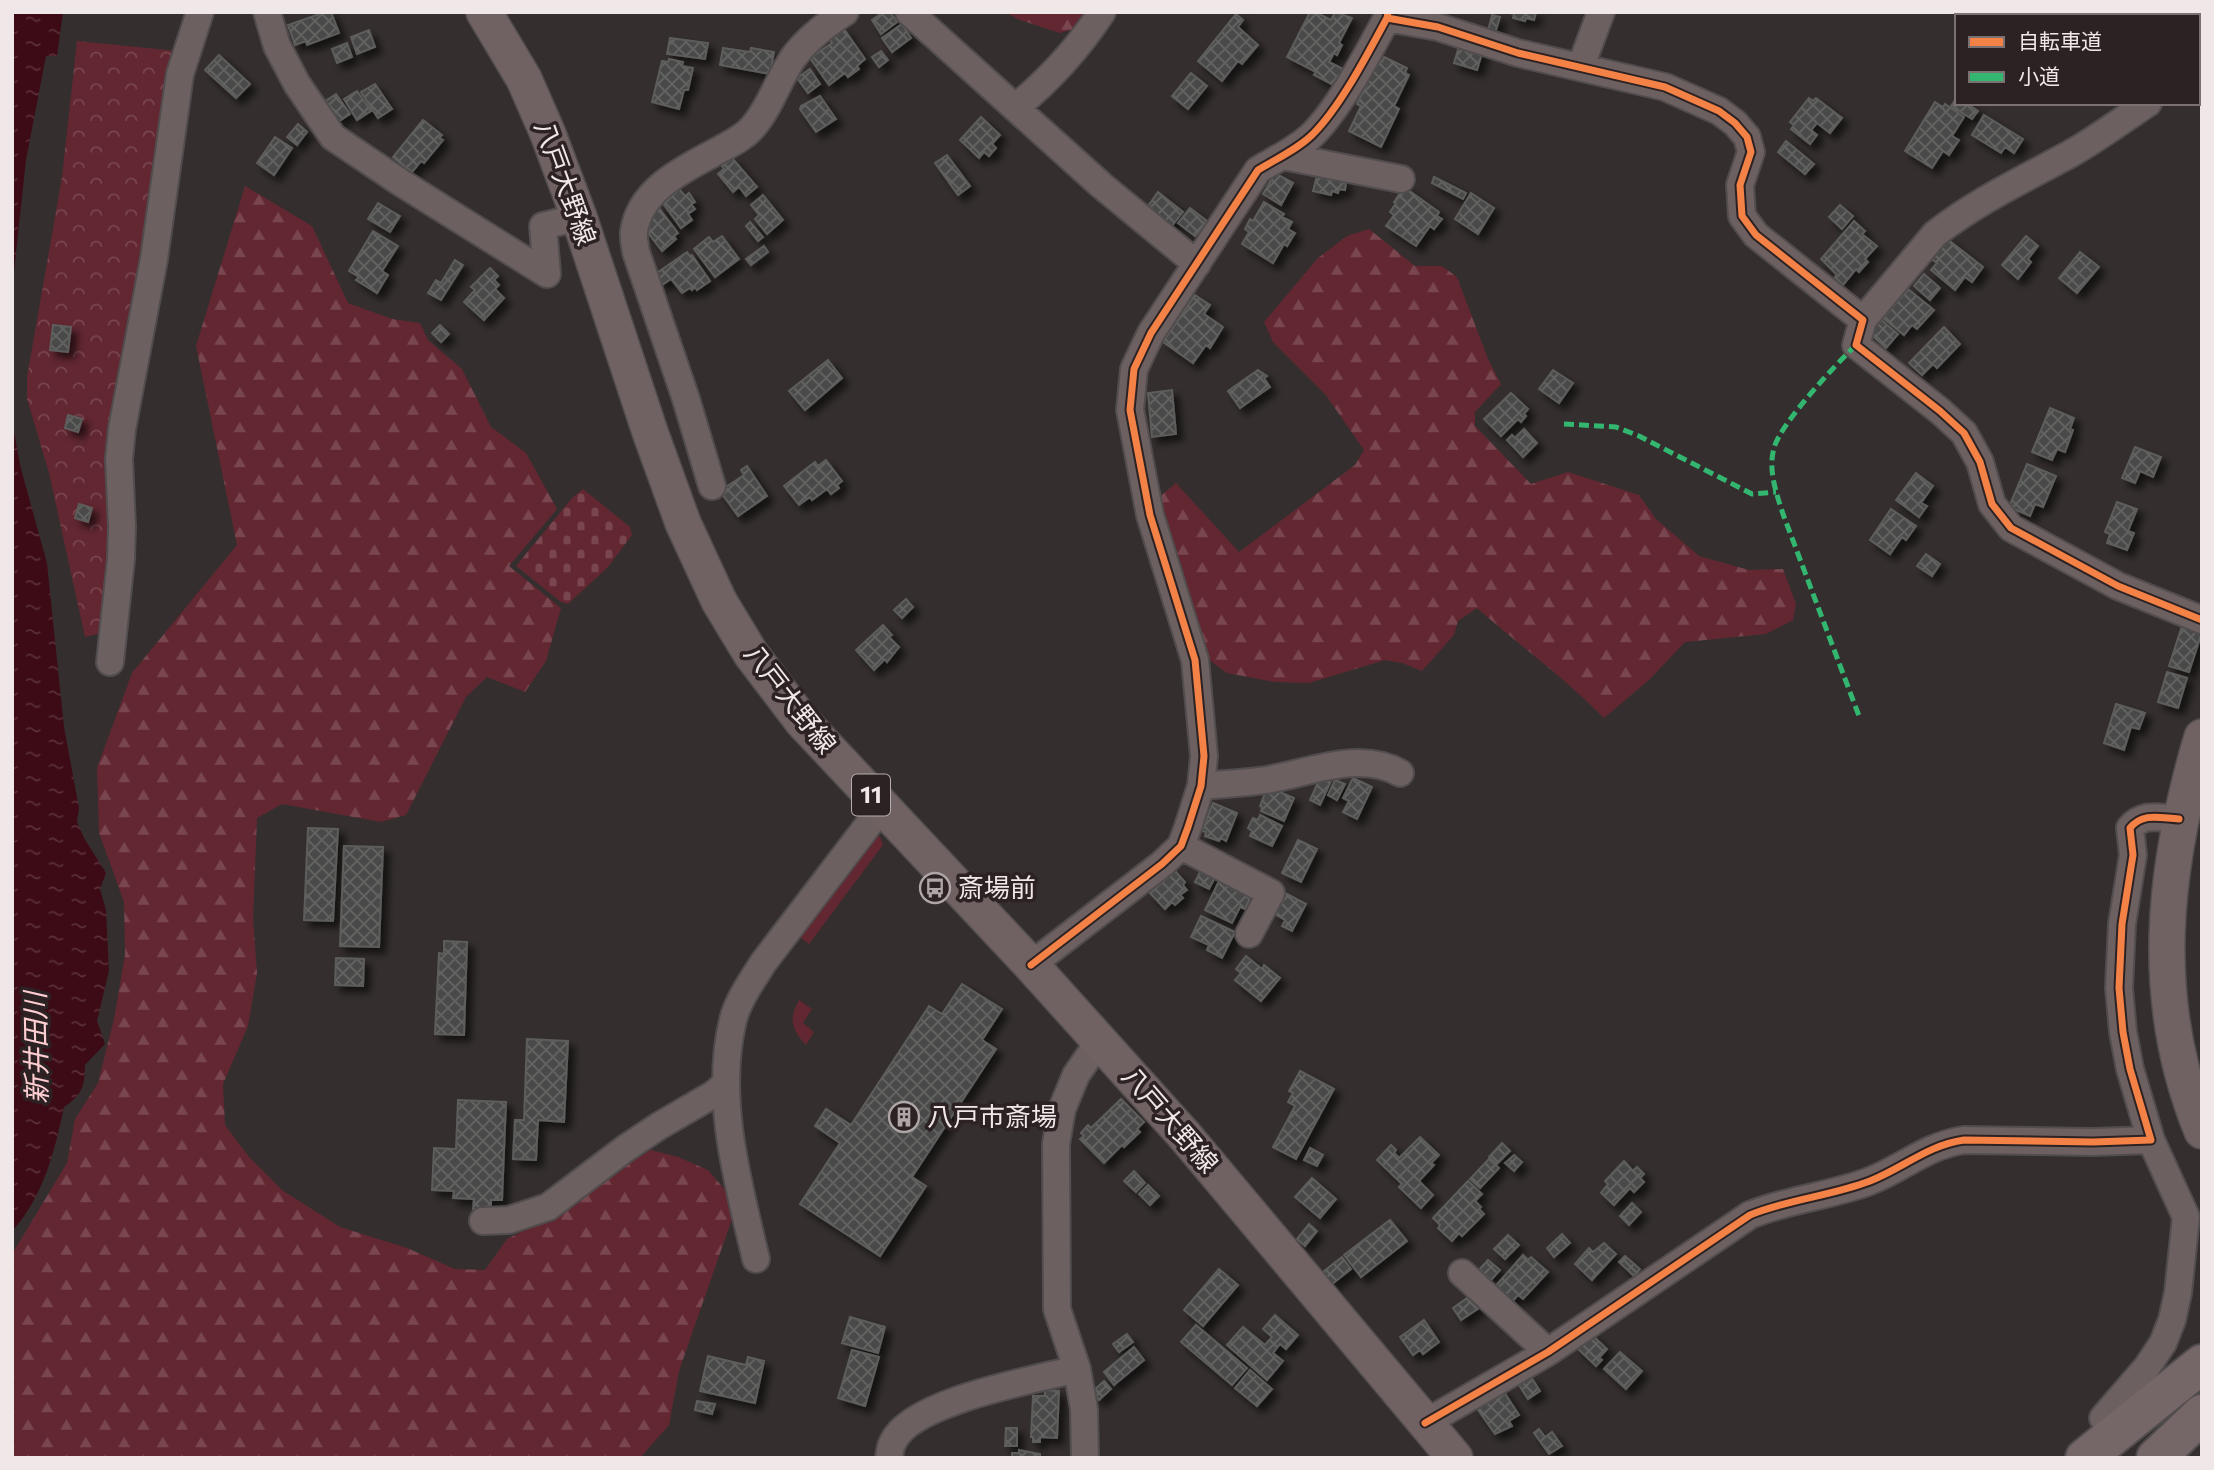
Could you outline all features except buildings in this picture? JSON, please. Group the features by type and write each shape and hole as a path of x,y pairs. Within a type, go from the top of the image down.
{"highway":[{"path":"2085,1458 2202,1364"},
{"path":"2156,1458 2202,1413"}],"main road":[{"name":"八戸大野線","path":"484,12 524,79 548,134 579,216 678,510 719,601 751,654 802,721 1100,1040 1245,1206 1455,1458"},
{"path":"2202,737 2167,914 2165,952 2168,1003 2179,1060 2202,1131"}],"street":[{"path":"110,662 121,559 119,459 122,429 154,259 180,74 200,12"},
{"path":"267,12 277,46 297,84 333,137 400,182 547,274 543,226 579,216"},
{"path":"712,486 686,398 636,252 634,231 640,213 650,196 659,188 685,168 741,138 752,127 793,59 809,39 845,12"},
{"path":"909,12 1101,185 1197,264"},
{"path":"1016,107 1033,93 1102,12"},
{"path":"1581,66 1601,12"},
{"path":"1031,965 1162,864 1181,846 1201,786 1205,756 1195,660 1150,515 1130,410 1135,369 1151,333 1258,170 1313,134 1348,86 1388,15 1438,27 1518,53 1664,87 1719,111 1747,137 1751,152 1740,185 1742,216 1756,235 1863,320"},
{"path":"2145,105 2073,153 2007,186 1948,223 1935,234 1863,320 1856,345 1964,433 1980,462 1992,504 2011,528 2118,586 2202,620"},
{"path":"1283,156 1401,179"},
{"path":"1201,786 1267,780 1325,767 1353,764 1386,765 1400,773"},
{"path":"756,1259 736,1176 725,1084 733,1020 762,963 882,807"},
{"path":"2103,1418 2147,1367 2163,1343 2178,1293 2186,1217 2151,1140 2130,1069 2119,988 2122,924 2133,855 2130,828 2137,820 2145,817 2186,826"},
{"path":"1181,846 1270,893 1249,934"},
{"path":"1085,1458 1084,1409 1077,1369 1058,1308 1056,1144 1062,1109 1076,1075 1100,1040"},
{"path":"483,1221 509,1220 548,1207 659,1126 714,1094 725,1084"},
{"path":"1425,1423 1548,1352 1750,1216 1775,1205 1867,1182 1898,1170 1944,1143 1964,1140 2151,1140"},
{"path":"1462,1273 1548,1352"},
{"path":"889,1458 892,1442 901,1430 939,1406 968,1395 1077,1369"}],"green space":[{"path":"1005,12 1087,12 1077,28 1060,33 1020,20"},
{"path":"77,41 177,51 110,631 85,637 49,473 27,399 27,377 62,177"},
{"path":"245,186 312,226 348,303 392,319 420,323 428,340 462,369 491,427 526,453 557,509 509,566 561,608 546,661 525,692 487,677 466,697 406,815 381,822 282,804 257,818 253,918 257,973 248,1026 223,1084 225,1125 249,1157 282,1190 340,1227 407,1248 455,1269 485,1270 507,1239 576,1205 618,1168 651,1150 678,1157 708,1170 732,1198 733,1216 679,1371 669,1425 640,1458 12,1458 12,1254 67,1163 75,1119 98,1083 114,1019 125,955 124,902 99,833 97,768 132,673 237,545 196,346"},
{"path":"1369,229 1415,266 1442,266 1457,277 1488,359 1501,384 1475,412 1475,426 1531,484 1568,472 1639,495 1656,519 1699,556 1749,570 1783,569 1796,604 1793,620 1766,634 1685,642 1649,680 1604,718 1558,675 1477,608 1458,621 1454,635 1422,671 1385,660 1309,683 1274,682 1227,673 1209,660 1188,606 1158,498 1176,483 1239,552 1355,465 1364,450 1325,394 1273,342 1264,322 1318,258 1347,236"},
{"path":"583,489 630,527 632,535 608,567 568,604 561,602 516,566 572,498"},
{"path":"880,836 883,845 809,944 798,936 872,838"},
{"path":"799,1000 812,1009 803,1023 814,1032 806,1045 793,1024 793,1013"}],"water":[{"path":"12,12 63,12 57,56 46,56 26,160 12,290"},
{"name":"新井田川","path":"12,422 21,469 47,563 64,727 79,808 77,822 106,873 100,889 106,910 109,971 97,1021 105,1044 85,1065 81,1089 75,1099 64,1107 52,1156 40,1189 12,1231"}],"marked path":[{"path":"1856,345 1799,407 1780,434 1772,462 1773,480 1783,514 1859,716"},
{"path":"1564,424 1616,427 1752,494 1776,492"}],"cycle path":[{"path":"1031,965 1162,864 1181,846 1201,786 1204,756 1195,660 1150,515 1130,410 1134,369 1151,333 1258,170 1301,144 1334,109 1388,12"},
{"path":"1387,18 1438,27 1518,53 1665,87 1719,111 1747,137 1751,152 1740,185 1742,216 1756,235 1863,320 1856,345 1964,433 1980,462 1992,504 2011,528 2118,586 2202,620"},
{"path":"1425,1423 1548,1352 1750,1215 1870,1181 1927,1152 1964,1140 2151,1140 2130,1069 2119,988 2122,924 2133,855 2130,828 2146,818 2179,819"}],"place":[{"name":"斎場前","path":"935,888"},
{"name":"八戸市斎場","path":"904,1117"}]}
